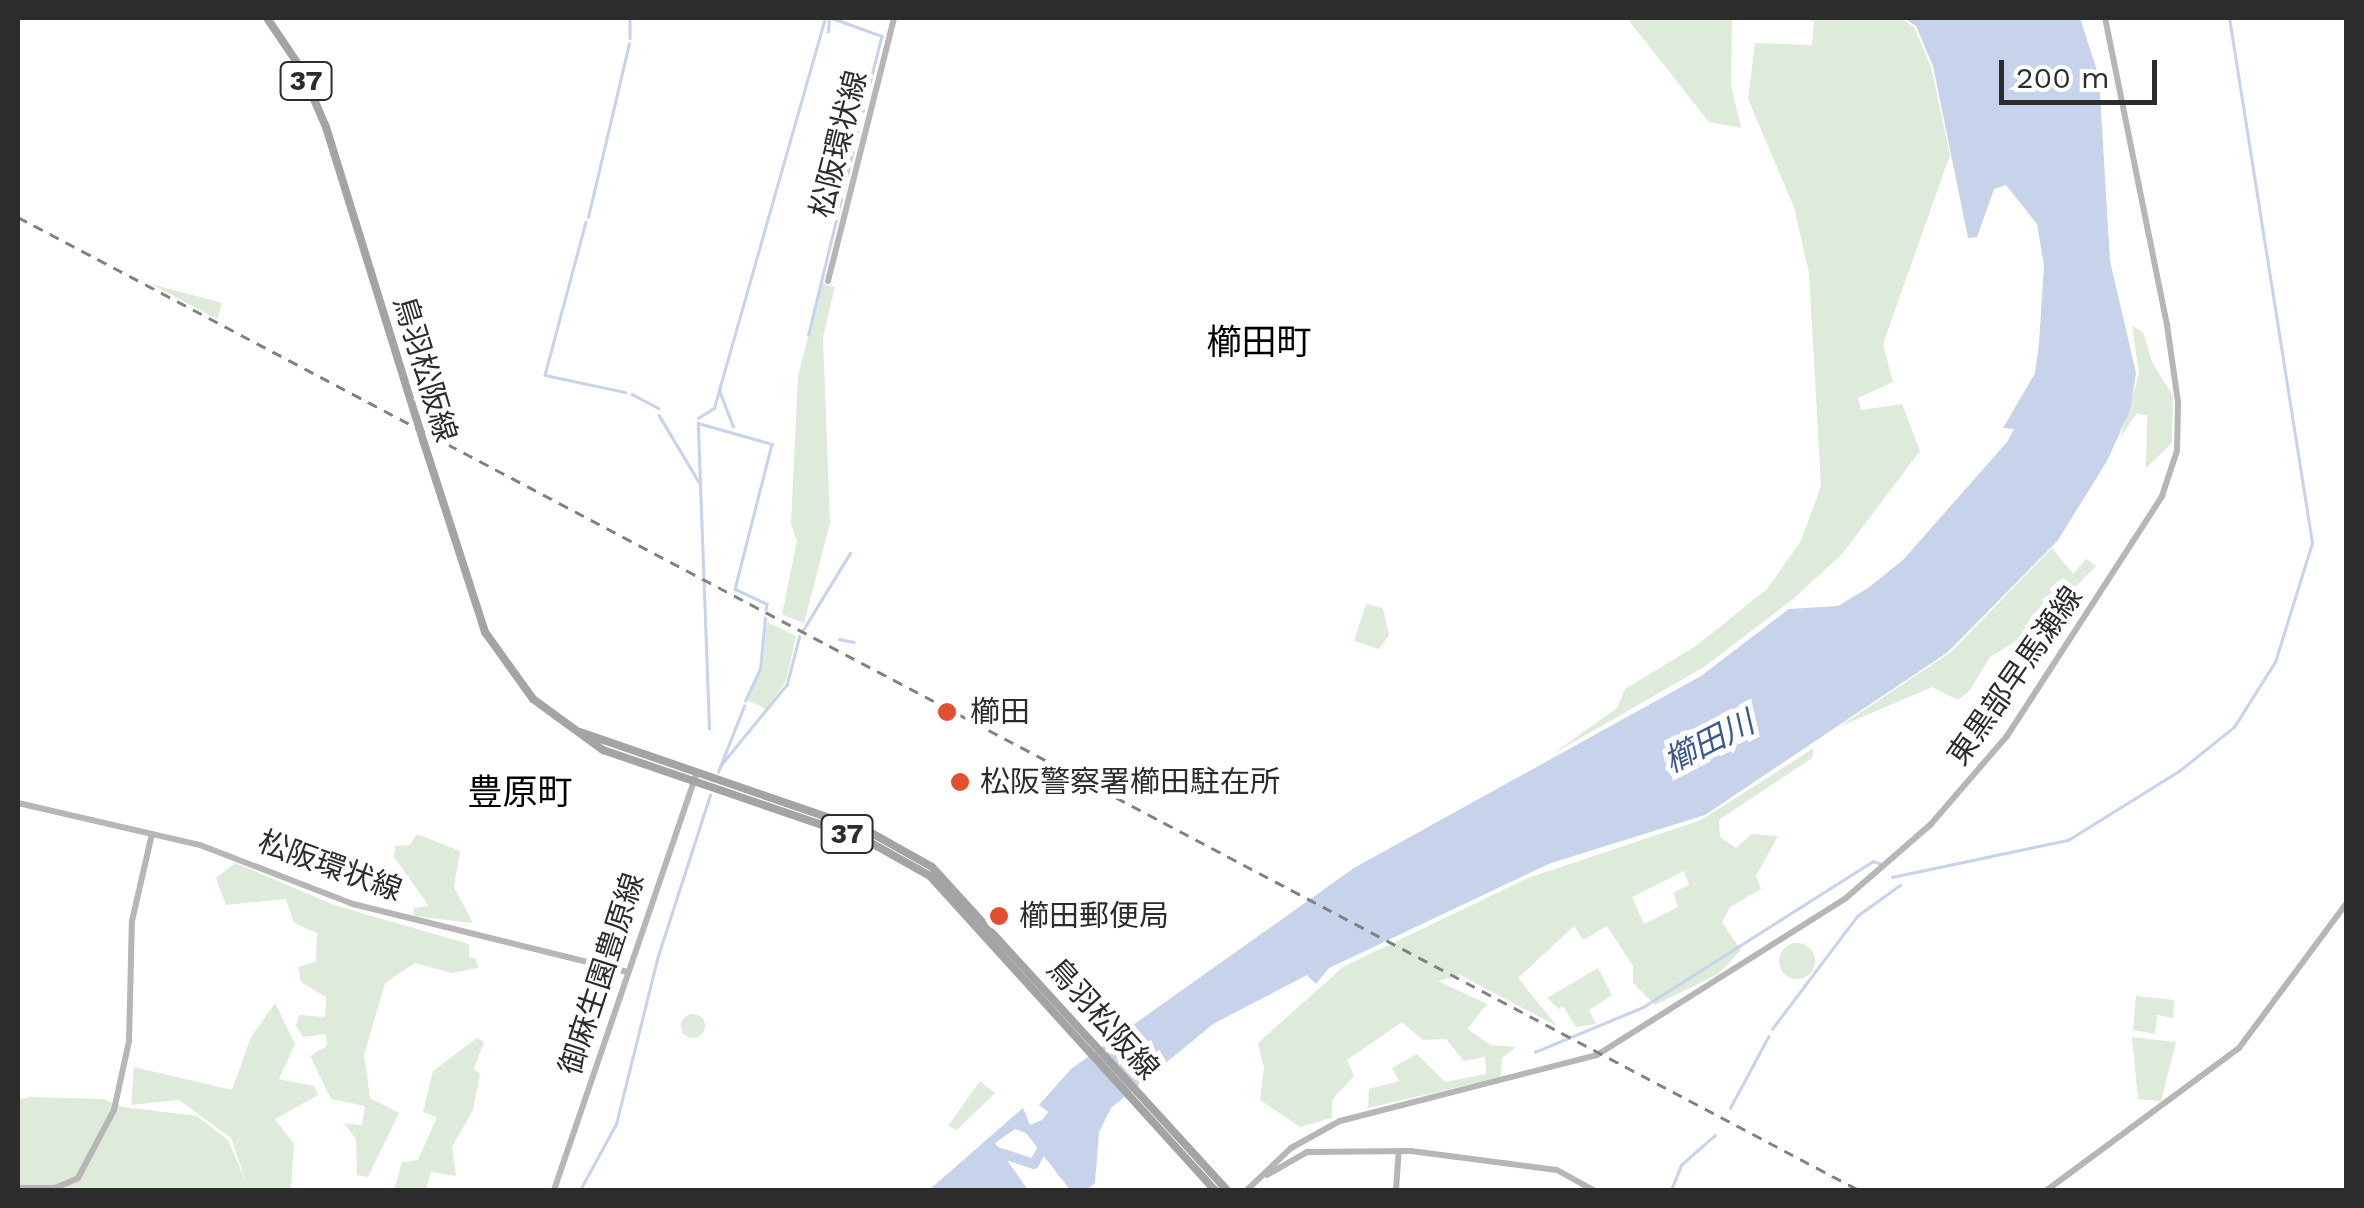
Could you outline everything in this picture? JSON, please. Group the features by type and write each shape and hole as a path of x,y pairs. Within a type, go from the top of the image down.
{"main road":[{"name":"鳥羽松阪線","path":"267,18 300,67 326,128 485,632 513,677 559,721 695,776 868,832 924,861 1227,1190"},
{"name":"松阪環状線","path":"828,281 894,18"},
{"name":"東黒部早馬瀬線","path":"1248,1190 1291,1148 1340,1122 1597,1055 1846,898 1931,824 2006,736 2162,496 2176,450 2180,419 2170,344 2127,102 2105,18"},
{"name":"御麻生園豊原線","path":"554,1190 695,776"},
{"name":"松阪環状線","path":"18,804 224,852 353,904 627,972"},
{"path":"18,1188 55,1188 78,1178 106,1130 126,1064 132,922 152,834"},
{"path":"2047,1190 2238,1048 2346,904"},
{"name":"鳥羽松阪線","path":"1080,1034 1214,1190"},
{"path":"1396,1190 1398,1151"},
{"path":"1258,1181 1308,1152 1398,1151 1556,1170 1593,1190"}],"green space":[{"path":"1633,18 1732,18 1731,85 1741,128 1709,122 1630,22"},
{"path":"1794,18 1901,18 1914,27 1931,67 1950,155 1883,344 1893,382 1858,398 1861,410 1902,404 1920,451 1843,553 1793,599 1704,667 1551,755 1617,708 1625,689 1696,646 1767,589 1801,541 1821,486 1809,273 1794,207 1748,99 1755,43 1812,45 1814,21"},
{"path":"822,283 835,287 823,337 830,523 804,623 782,614 797,541 791,524 798,376"},
{"path":"151,284 222,303 217,319"},
{"path":"2132,326 2143,332 2152,362 2173,396 2172,443 2146,468 2147,416 2137,413 2120,438 2139,374"},
{"path":"2052,548 2073,574 2086,559 2096,566 2032,631 1990,657 1970,690 1958,700 1932,687 1839,727 1951,652"},
{"path":"1366,604 1383,608 1389,635 1379,649 1354,641"},
{"path":"767,622 796,636 786,681 766,709 747,700 762,667"},
{"path":"1814,748 1812,758 1719,820 1720,837 1736,848 1752,834 1778,836 1756,876 1761,889 1730,907 1722,922 1741,950 1718,974 1655,1005 1633,983 1633,966 1607,926 1583,940 1574,926 1518,978 1557,1026 1460,975 1438,981 1487,1004 1467,1029 1491,1045 1516,1047 1502,1058 1501,1077 1368,1108 1369,1089 1399,1081 1392,1068 1417,1054 1445,1082 1486,1074 1485,1057 1464,1061 1446,1039 1423,1040 1402,1022 1347,1060 1354,1076 1332,1100 1332,1118 1300,1127 1260,1100 1264,1068 1258,1043 1343,967 1528,878 1701,820","holes":["1684,871 1689,885 1673,893 1678,907 1644,924 1632,897"]},
{"path":"417,834 460,851 454,887 473,923 414,916 414,908 429,906 394,857 395,846 410,845"},
{"path":"235,863 337,906 469,944 469,957 476,959 478,968 452,973 415,963 385,983 364,1055 370,1098 399,1113 368,1177 357,1175 356,1139 344,1123 362,1125 365,1106 331,1099 310,1056 327,1046 326,1034 303,1037 296,1026 299,1015 325,1017 326,997 301,982 298,967 316,962 317,933 294,923 286,899 226,905 216,878"},
{"path":"1797,943 1810,948 1815,961 1810,974 1797,979 1784,974 1779,961 1784,948"},
{"path":"1598,968 1612,995 1589,1010 1596,1024 1576,1027 1563,1006 1559,1009 1547,998"},
{"path":"2136,996 2174,1000 2173,1018 2157,1015 2155,1034 2133,1030"},
{"path":"275,1003 295,1044 279,1079 314,1086 318,1095 275,1119 294,1144 291,1190 18,1190 18,1100 30,1097 103,1099 123,1107 197,1116 228,1140 246,1182 231,1138 179,1100 131,1105 134,1067 232,1090 251,1037"},
{"path":"693,1014 702,1017 702,1035 693,1038 684,1035 681,1026 684,1017"},
{"path":"2132,1037 2176,1042 2161,1101 2138,1099"},
{"path":"477,1038 484,1042 474,1069 480,1074 473,1110 452,1147 456,1176 431,1172 426,1190 394,1190 402,1162 418,1160 437,1117 423,1112 433,1071"},
{"path":"980,1081 995,1093 957,1130 948,1126"}],"water":[{"path":"1904,18 2080,18 2099,77 2110,261 2136,373 2130,410 2107,461 2058,540 1948,652 1705,815 1551,863 1329,968 1316,984 1307,975 1213,1024 1111,1108 1099,1132 1095,1183 1087,1190 1070,1190 1026,1133 1015,1129 995,1143 1028,1190 929,1190 1023,1108 1030,1125 1042,1120 1048,1112 1039,1105 1071,1069 1354,868 1701,676 1789,609 1838,606 1868,588 1903,560 2007,442 2014,429 2003,428 2035,373 2044,266 2037,224 2006,185 1994,189 1977,237 1968,238 1933,66 1916,26"}],"waterway":[{"path":"630,18 630,38"},
{"path":"733,427 719,390 825,18"},
{"path":"828,32 829,18"},
{"path":"832,18 882,36 863,111"},
{"path":"1892,877 2068,840 2179,771 2234,727 2275,662 2312,543 2229,18"},
{"path":"588,217 629,44"},
{"path":"808,335 860,122"},
{"path":"586,222 545,375 625,392"},
{"path":"698,418 714,408 719,390"},
{"path":"632,394 658,408"},
{"path":"659,415 699,482"},
{"path":"709,729 698,423 772,444 735,589 767,604 766,610"},
{"path":"803,630 850,553"},
{"path":"745,701 760,669 765,618"},
{"path":"720,766 787,684 799,637"},
{"path":"839,639 854,642"},
{"path":"718,772 744,706"},
{"path":"580,1190 616,1124 658,956 710,795"},
{"path":"1535,1052 1643,1007 1873,861 1881,864"},
{"path":"1772,1029 1857,916 1900,885"},
{"path":"1730,1108 1768,1037"},
{"path":"1671,1190 1681,1165 1715,1135"},
{"name":"櫛田川","path":"991,1150 1034,1164 1047,1140"}],"railway":[{"path":"18,217 1859,1190"}],"place":[{"name":"櫛田","path":"947,712"},
{"name":"松阪警察署櫛田駐在所","path":"960,782"},
{"name":"櫛田郵便局","path":"999,916"}],"district":[{"name":"櫛田町","path":"1259,342"},
{"name":"豊原町","path":"520,792"}]}
